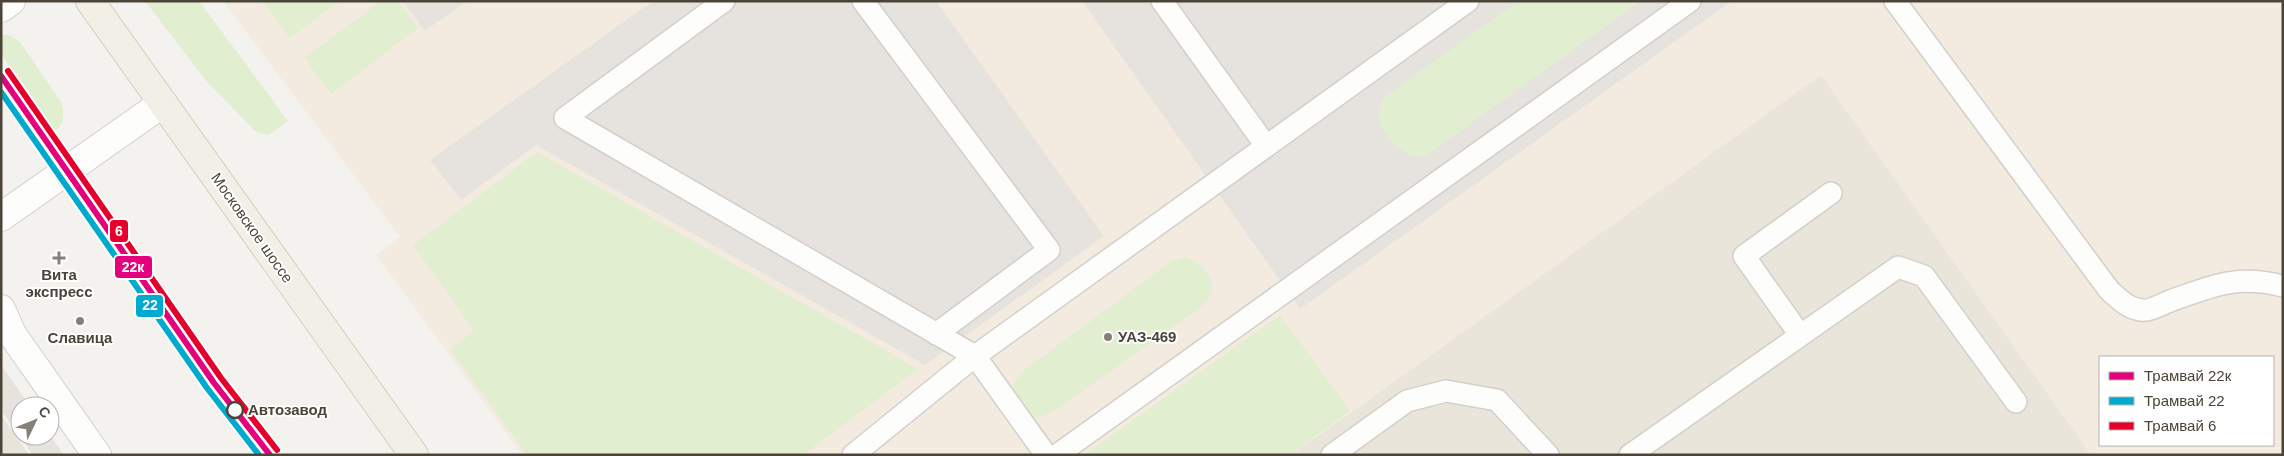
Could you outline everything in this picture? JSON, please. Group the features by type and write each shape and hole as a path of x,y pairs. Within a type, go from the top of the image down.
{"main road":[{"name":"Московское шоссе","path":"90,1 414,455"}],"street":[{"path":"1,8 11,1"},
{"path":"1,217 163,103"},
{"path":"1,309 12,334 97,455"}],"lane":[{"path":"724,1 566,118 974,356 1046,455"},
{"path":"863,1 1049,250 936,334"},
{"path":"1162,1 1266,146"},
{"path":"853,455 974,356 1468,1"},
{"path":"1057,455 1690,1"},
{"path":"1895,1 2110,290 2127,307 2143,311 2213,285 2239,280 2266,281 2283,286"},
{"path":"1800,335 1744,256 1831,193"},
{"path":"1630,455 1898,267 1924,276 2016,402"},
{"path":"1332,455 1407,401 1446,391 1497,400 1548,455"}],"shaded area":[{"path":"223,1 1082,1 1300,309 1732,1 2283,1 2283,455 2091,455 1821,75 1291,455 522,455 376,255 400,237"},
{"path":"403,1 467,1 425,31"},
{"path":"653,1 936,1 1104,236 925,365 536,145 461,200 430,160"},
{"path":"1082,1 1732,1 1300,309"},
{"path":"1821,75 2091,455 1291,455 1353,411"},
{"path":"1,365 23,396 10,396 10,423 1,410"},
{"path":"1,416 10,428 10,446 23,446 29,455 1,455"},
{"path":"27,446 58,446 64,455 33,455"}],"green space":[{"path":"145,1 199,1 288,121 268,135 256,132 207,82"},
{"path":"262,1 340,1 290,38"},
{"path":"381,1 398,1 418,28 331,94 304,58"},
{"path":"1518,1 1641,1 1426,156 1406,153 1396,146 1382,127 1379,117 1380,106 1384,97"},
{"path":"1,35 10,35 20,42 61,102 63,118 54,132 1,54"},
{"path":"537,152 918,369 803,455 527,455 450,349 474,331 413,245"},
{"path":"1185,257 1200,265 1212,283 1211,295 1199,309 1053,412 1039,417 1026,413 1013,391 1016,380 1024,370 1172,261"},
{"path":"1280,315 1350,411 1289,455 1084,455"}],"tram line":[{"name":"6","path":"8,71 221,378 277,450"},
{"name":"22к","path":"1,76 214,383 270,455"},
{"name":"22","path":"1,92 207,388 259,455"}],"place":[{"name":"Вита экспресс","path":"59,258"},
{"name":"Славица","path":"80,321"},
{"name":"УАЗ-469","path":"1108,337"},
{"name":"Автозавод","path":"235,410"}]}
